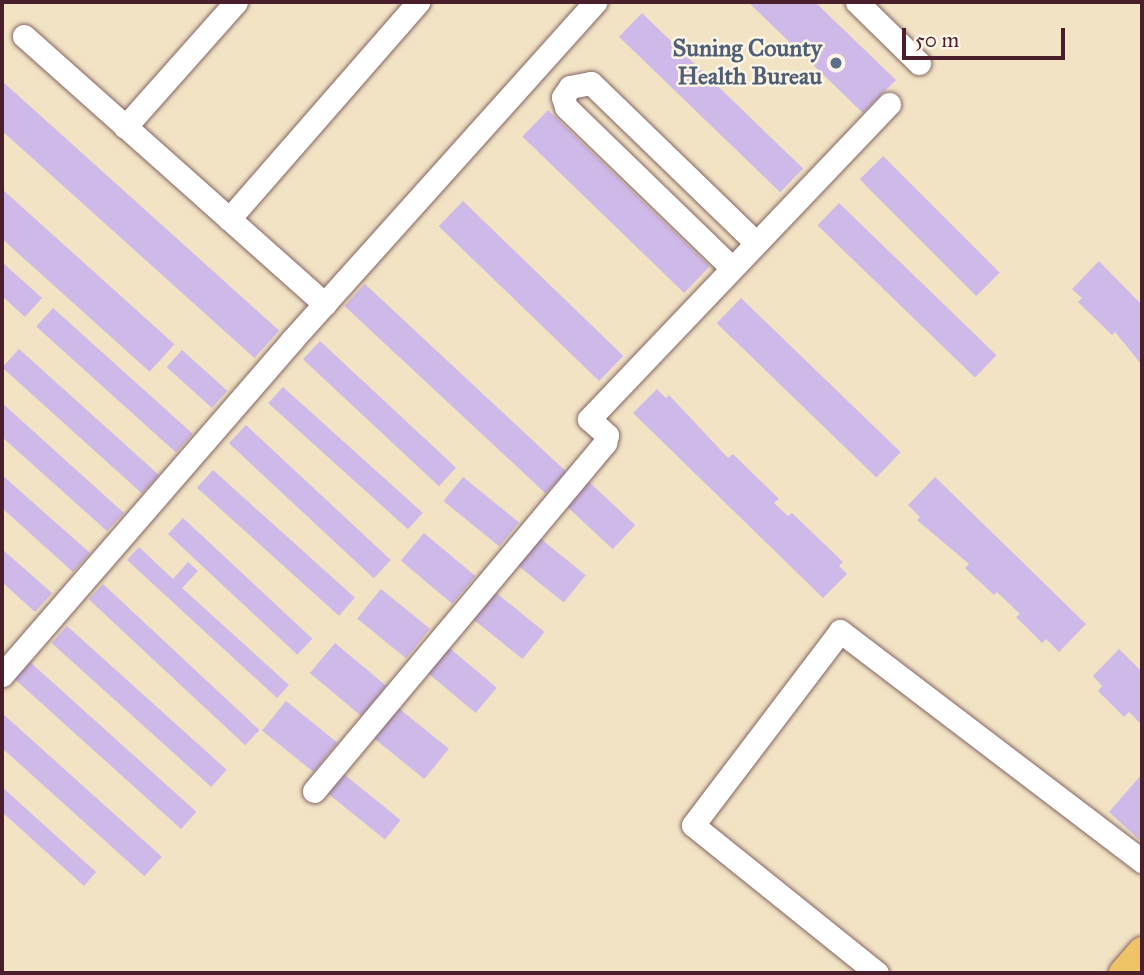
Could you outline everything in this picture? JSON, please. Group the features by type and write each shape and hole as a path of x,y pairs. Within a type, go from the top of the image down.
{"main road":[{"path":"1123,973 1142,951"}],"street":[{"path":"125,127 236,2"},
{"path":"229,219 418,2"},
{"path":"2,675 325,304 595,2"},
{"path":"857,2 919,63"},
{"path":"24,37 325,304"},
{"path":"542,61 570,87"},
{"path":"732,268 566,107 563,97 570,87 591,83 756,243"},
{"path":"314,791 605,443 607,435 589,419 890,104"},
{"path":"877,973 693,825 840,631 1142,861"}],"building":[{"path":"748,2 815,2 896,80 863,113"},
{"path":"642,13 803,169 780,192 619,37"},
{"path":"2,81 279,331 254,358 2,131"},
{"path":"548,110 710,266 684,293 522,137"},
{"path":"883,156 1000,273 976,296 860,179"},
{"path":"2,189 174,344 150,372 2,239"},
{"path":"463,201 623,356 599,381 439,226"},
{"path":"839,203 997,355 975,377 817,225"},
{"path":"1099,261 1142,305 1142,365 1115,332 1112,335 1078,302 1082,298 1072,289"},
{"path":"2,262 42,298 25,317 2,296"},
{"path":"365,284 566,472 546,493 345,306"},
{"path":"741,298 901,452 876,477 717,323"},
{"path":"53,308 193,434 176,452 36,327"},
{"path":"320,341 456,468 439,486 303,359"},
{"path":"19,349 159,475 142,493 2,368"},
{"path":"182,350 227,391 212,408 167,367"},
{"path":"283,387 423,513 408,529 268,403"},
{"path":"657,389 666,398 669,395 728,458 733,454 779,499 774,503 788,516 792,513 843,562 839,566 847,574 823,598 633,413"},
{"path":"2,403 124,513 107,531 2,437"},
{"path":"246,425 391,560 374,578 229,443"},
{"path":"213,470 355,598 339,616 197,488"},
{"path":"2,475 90,553 73,572 2,508"},
{"path":"463,477 519,522 499,546 443,501"},
{"path":"935,477 1086,624 1059,652 1046,639 1042,643 1016,617 1020,614 997,592 994,595 965,568 969,564 917,520 920,517 908,505"},
{"path":"587,480 635,525 613,549 564,504"},
{"path":"183,518 312,639 297,655 168,534"},
{"path":"424,533 475,576 452,604 401,561"},
{"path":"536,535 586,575 564,602 514,562"},
{"path":"139,547 173,579 188,562 198,571 182,588 289,685 277,698 127,560"},
{"path":"2,549 52,593 35,612 2,582"},
{"path":"103,584 260,730 245,745 89,599"},
{"path":"381,589 430,629 406,658 357,619"},
{"path":"494,591 545,632 522,659 472,618"},
{"path":"67,626 227,770 211,787 52,643"},
{"path":"335,643 386,686 361,716 310,673"},
{"path":"447,646 497,688 476,713 426,671"},
{"path":"1119,649 1142,672 1142,725 1129,712 1124,717 1098,691 1102,686 1093,676"},
{"path":"30,662 196,812 181,829 15,679"},
{"path":"286,701 337,743 313,772 262,731"},
{"path":"396,706 449,749 424,779 371,736"},
{"path":"2,713 162,857 144,876 2,748"},
{"path":"340,771 401,820 385,840 324,790"},
{"path":"1142,774 1142,842 1109,812"},
{"path":"2,787 96,872 84,886 2,812"}],"place":[{"name":"Suning County Health Bureau","path":"836,63"}]}
